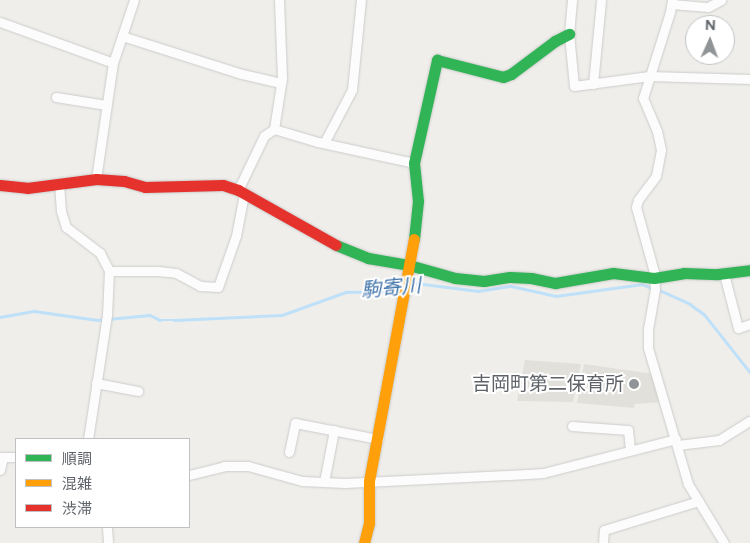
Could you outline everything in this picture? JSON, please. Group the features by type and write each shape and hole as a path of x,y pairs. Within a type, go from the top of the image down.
{"street":[{"path":"96,179 113,63 134,0"},
{"path":"109,271 145,270 176,273 200,286 218,287 236,236 241,192 264,136 274,129 281,83 280,0"},
{"path":"324,143 352,90 361,0"},
{"path":"572,0 569,34 574,86 649,76 750,79"},
{"path":"722,0 708,6 672,2 643,98 657,131 662,150 656,176 638,200 636,207 654,278 655,289 648,329 648,348 688,484 724,543"},
{"path":"593,84 601,1"},
{"path":"0,22 113,63"},
{"path":"364,543 369,523 369,481 410,265 418,202 414,163 437,60 503,77 511,74 555,41 569,34"},
{"path":"122,36 242,74 281,83"},
{"path":"56,97 106,105"},
{"path":"274,129 324,143 414,163"},
{"path":"0,185 27,188 96,179 124,181 144,187 223,185 241,192 331,244 368,258 410,265 455,278 484,281 510,277 532,278 555,283 613,273 654,278 684,272 724,274 750,270"},
{"path":"59,183 61,211 66,227 100,252 109,271 107,316 88,438"},
{"path":"724,274 738,328 750,324"},
{"path":"96,384 138,391"},
{"path":"190,476 224,466 248,466 302,481 324,482 542,473 630,450 677,442 720,440 750,421"},
{"path":"289,452 295,423 378,439"},
{"path":"572,426 628,430 630,450"},
{"path":"324,482 334,430"},
{"path":"0,470 2,457 15,457"},
{"path":"603,543 604,530 698,501"},
{"path":"107,528 108,543"}],"shaded area":[{"path":"525,360 581,364 573,402 517,401"},
{"path":"584,364 654,374 662,402 635,404 634,408 577,403"}],"waterway":[{"name":"駒寄川","path":"411,285 415,283 478,291 511,286 556,296 642,284 651,288"},
{"name":"駒寄川","path":"0,317 34,311 97,320 150,315 160,320 282,315 346,292 393,291 403,287"},
{"name":"駒寄川","path":"657,289 690,304 704,314 750,372"}],"traffic: fast":[{"path":"414,239 418,201 414,163 437,60 503,77 511,74 555,41 569,34"},
{"path":"336,245 368,258 409,265 455,278 484,281 510,277 531,278 555,283 613,273 654,278 684,273 718,274 750,270"}],"traffic: slow":[{"path":"364,543 369,523 369,481 414,239"}],"traffic: jam":[{"path":"0,185 27,188 96,179 124,181 145,187 223,185 238,190 336,245"}],"place":[{"name":"吉岡町第二保育所","path":"634,384"}]}
